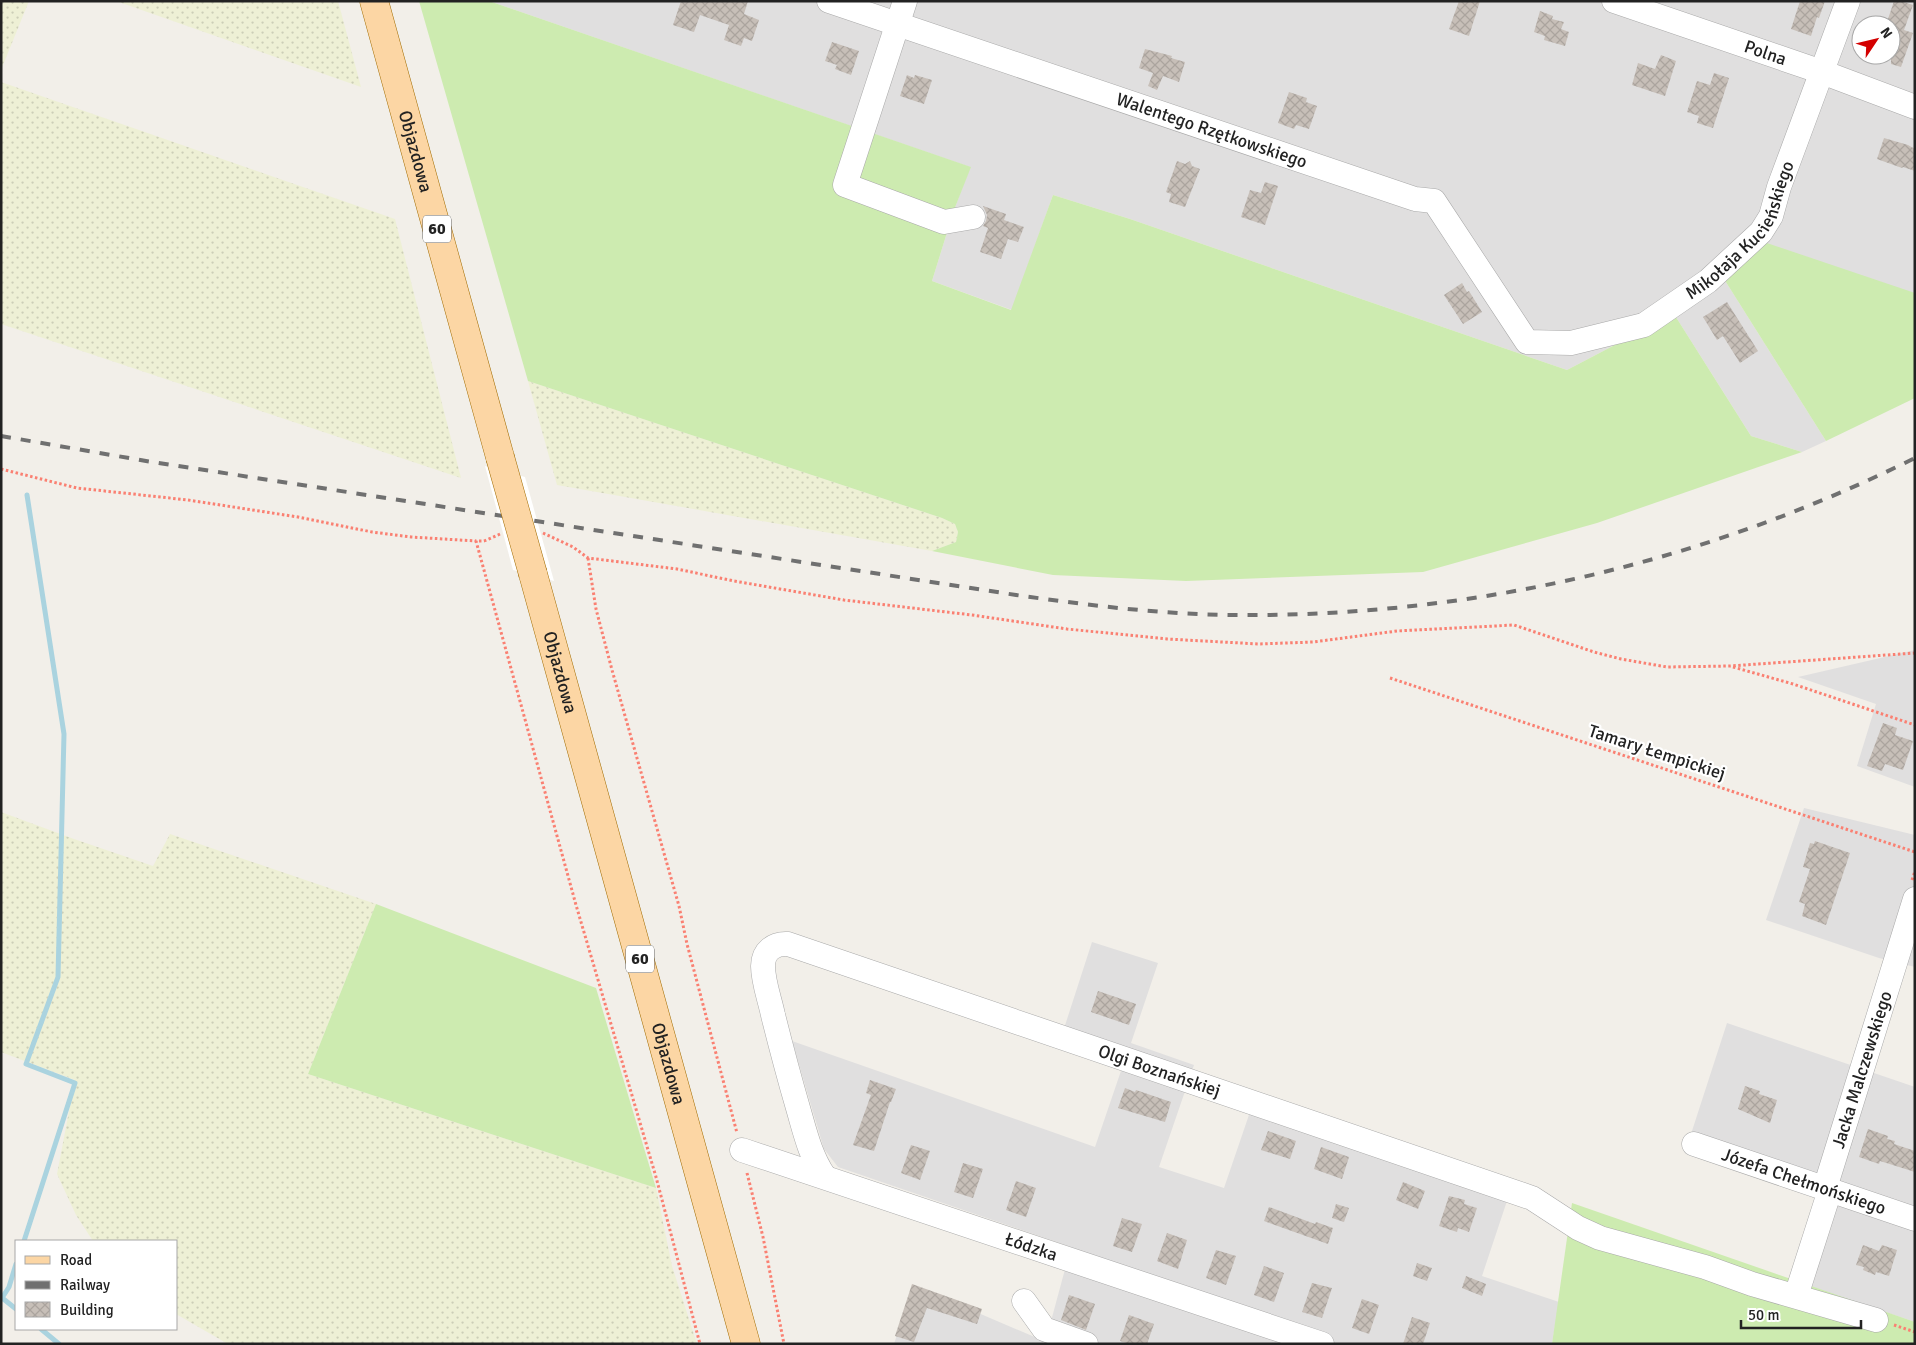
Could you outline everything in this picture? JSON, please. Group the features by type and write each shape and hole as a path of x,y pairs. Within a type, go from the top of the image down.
{"main road":[{"name":"Objazdowa","path":"374,1 746,1344"}],"street":[{"name":"Walentego Rzętkowskiego","path":"829,1 1406,196 1434,201 1527,342"},
{"path":"905,1 845,185 944,222 973,217"},
{"name":"Polna","path":"1614,1 1915,106"},
{"name":"Mikołaja Kucieńskiego","path":"1527,342 1571,343 1644,325 1708,281 1761,232 1771,216 1779,187 1848,1"},
{"name":"Jacka Malczewskiego","path":"1796,1296 1827,1189 1907,954 1915,899"},
{"name":"Olgi Boznańskiej","path":"824,1176 811,1155 784,1063 766,983 763,965 766,956 773,946 778,943 788,944 1532,1198 1578,1228 1616,1243 1705,1267 1752,1284 1796,1296"},
{"name":"Józefa Chełmońskiego","path":"1694,1144 1915,1219"},
{"name":"Łódzka","path":"742,1150 1322,1344"},
{"path":"1796,1296 1876,1320"},
{"path":"1024,1301 1044,1329 1086,1344"}],"path":[{"path":"1,469 77,488 188,500 411,537 484,541 503,532"},
{"path":"536,530 572,547 588,558 677,569 844,600 1167,640 1259,644 1313,642 1397,631 1514,625 1594,652 1640,663 1667,667 1730,666 1915,653"},
{"path":"476,541 573,896 608,1010 642,1136 656,1177 700,1344"},
{"path":"588,558 598,618 679,906 687,944 742,1150 763,1236 784,1344"},
{"path":"1730,666 1793,684 1915,726"},
{"name":"Tamary Łempickiej","path":"1390,678 1915,852"}],"shaded area":[{"path":"489,1 1915,1 1915,293 1724,279 1826,441 1802,452 1751,436 1674,314 1567,370 1130,219 1053,195 1012,310 932,281 954,210 970,167"},
{"path":"1915,650 1915,787 1857,766 1876,704 1798,677"},
{"path":"1804,808 1915,835 1915,967 1879,958 1766,920"},
{"path":"1092,942 1158,963 1131,1043 1194,1065 1159,1167 1224,1188 1251,1109 1507,1201 1482,1276 1559,1302 1552,1344 1068,1344 1047,1336 1071,1247 838,1167 824,1149 792,1041 1095,1147 1123,1065 1059,1044"},
{"path":"1727,1023 1915,1087 1915,1322 1807,1286 1838,1186 1691,1134"},
{"path":"913,1285 1051,1344 894,1344"}],"green space":[{"path":"1,1 29,1 1,70"},
{"path":"116,1 338,1 361,87"},
{"path":"419,1 489,1 971,167 954,210 932,281 1011,310 1053,195 1130,219 1567,370 1674,314 1751,436 1802,452 1597,523 1423,572 1186,581 1053,575 932,551 956,542 958,532 955,524 942,518 528,381"},
{"path":"1,82 395,219 461,478 1,324"},
{"path":"1764,242 1915,293 1915,398 1826,441 1724,279"},
{"path":"528,381 942,518 955,524 958,532 956,542 932,551 557,485"},
{"path":"1,812 153,866 170,834 376,904 308,1074 656,1188 672,1266 697,1344 228,1344 178,1315 178,1240 92,1240 76,1215 57,1174 75,1080 1,1052"},
{"path":"376,904 596,988 656,1188 308,1074"},
{"path":"1572,1203 1915,1322 1915,1344 1552,1344"}],"pier":[{"path":"485,466 525,477 554,581 513,570"}],"building":[{"path":"681,1 748,1 744,14 759,20 752,41 744,38 741,46 724,40 729,25 700,15 694,32 673,25"},
{"path":"1459,1 1480,1 1469,36 1449,29"},
{"path":"1800,1 1825,1 1811,36 1791,29"},
{"path":"1894,1 1913,5 1904,30 1913,33 1901,67 1894,65 1901,65 1901,15 1889,15"},
{"path":"1540,11 1553,16 1552,19 1564,22 1561,29 1569,32 1565,46 1544,40 1545,36 1534,32"},
{"path":"832,42 859,51 851,75 835,69 837,65 825,61"},
{"path":"1145,49 1172,56 1171,58 1185,62 1179,82 1163,76 1157,90 1148,86 1153,73 1139,68"},
{"path":"1661,55 1676,61 1665,96 1632,85 1638,63 1655,69"},
{"path":"1714,73 1729,78 1713,128 1697,123 1699,116 1687,112 1697,81 1710,85"},
{"path":"907,75 914,78 915,75 932,80 924,104 900,96"},
{"path":"1289,92 1307,98 1306,102 1317,106 1309,129 1296,125 1294,129 1278,123"},
{"path":"1884,138 1915,149 1915,171 1877,159"},
{"path":"1177,161 1185,164 1190,161 1192,166 1200,169 1185,207 1169,202 1171,194 1166,192"},
{"path":"1265,182 1278,186 1265,225 1241,217 1250,190 1261,193"},
{"path":"983,206 1006,214 1004,220 1024,227 1018,242 1008,239 1001,259 980,252 988,228 983,226 987,215"},
{"path":"1462,283 1482,312 1463,324 1444,295"},
{"path":"1727,302 1758,351 1740,363 1723,336 1717,340 1703,317"},
{"path":"1883,723 1897,728 1895,735 1913,741 1903,770 1885,764 1882,771 1867,766"},
{"path":"1815,841 1850,853 1826,925 1802,916 1805,904 1799,902 1810,869 1803,867 1810,843 1814,844"},
{"path":"1098,991 1136,1004 1129,1025 1091,1012"},
{"path":"870,1080 896,1089 874,1151 853,1145 871,1095 866,1093"},
{"path":"1745,1086 1760,1091 1759,1094 1777,1100 1770,1123 1738,1109"},
{"path":"1125,1088 1171,1102 1165,1122 1118,1108"},
{"path":"1868,1129 1888,1136 1887,1139 1895,1141 1894,1144 1915,1151 1915,1172 1880,1161 1879,1164 1859,1157"},
{"path":"1268,1131 1296,1141 1290,1159 1261,1150"},
{"path":"911,1145 930,1151 920,1180 901,1173"},
{"path":"1321,1147 1349,1157 1342,1179 1314,1169"},
{"path":"963,1163 983,1169 973,1198 954,1192"},
{"path":"1016,1181 1036,1188 1026,1217 1006,1210"},
{"path":"1403,1182 1425,1191 1418,1209 1396,1200"},
{"path":"1449,1196 1465,1200 1464,1204 1477,1208 1469,1232 1458,1228 1457,1232 1439,1226"},
{"path":"1336,1204 1349,1208 1344,1222 1332,1218"},
{"path":"1269,1207 1315,1224 1316,1222 1333,1228 1328,1244 1264,1221"},
{"path":"1122,1218 1142,1224 1132,1252 1113,1246"},
{"path":"1167,1233 1187,1240 1178,1269 1157,1261"},
{"path":"1863,1245 1879,1251 1882,1245 1897,1250 1889,1276 1876,1272 1875,1275 1863,1270 1864,1267 1856,1265"},
{"path":"1216,1250 1236,1256 1226,1285 1206,1278"},
{"path":"1417,1263 1432,1268 1427,1281 1413,1276"},
{"path":"1264,1266 1284,1273 1274,1302 1254,1295"},
{"path":"1466,1276 1486,1284 1482,1296 1462,1288"},
{"path":"1312,1283 1332,1288 1322,1318 1302,1312"},
{"path":"912,1284 982,1309 977,1324 927,1308 914,1342 895,1336"},
{"path":"1069,1295 1095,1304 1086,1330 1061,1320"},
{"path":"1362,1299 1379,1305 1369,1334 1352,1328"},
{"path":"1129,1315 1154,1324 1147,1344 1130,1344 1120,1341"},
{"path":"1412,1317 1430,1323 1423,1344 1403,1344"}],"waterway":[{"path":"24,1240 75,1083 26,1064 58,977 64,734 27,495"},
{"path":"2,1298 9,1287 15,1267"},
{"path":"1,1297 15,1308"},
{"path":"42,1330 59,1344"}],"railway":[{"path":"1,436 146,461 1016,595 1122,608 1229,615 1318,613 1407,607 1495,595 1581,577 1667,555 1751,528 1834,495 1915,458"}]}
